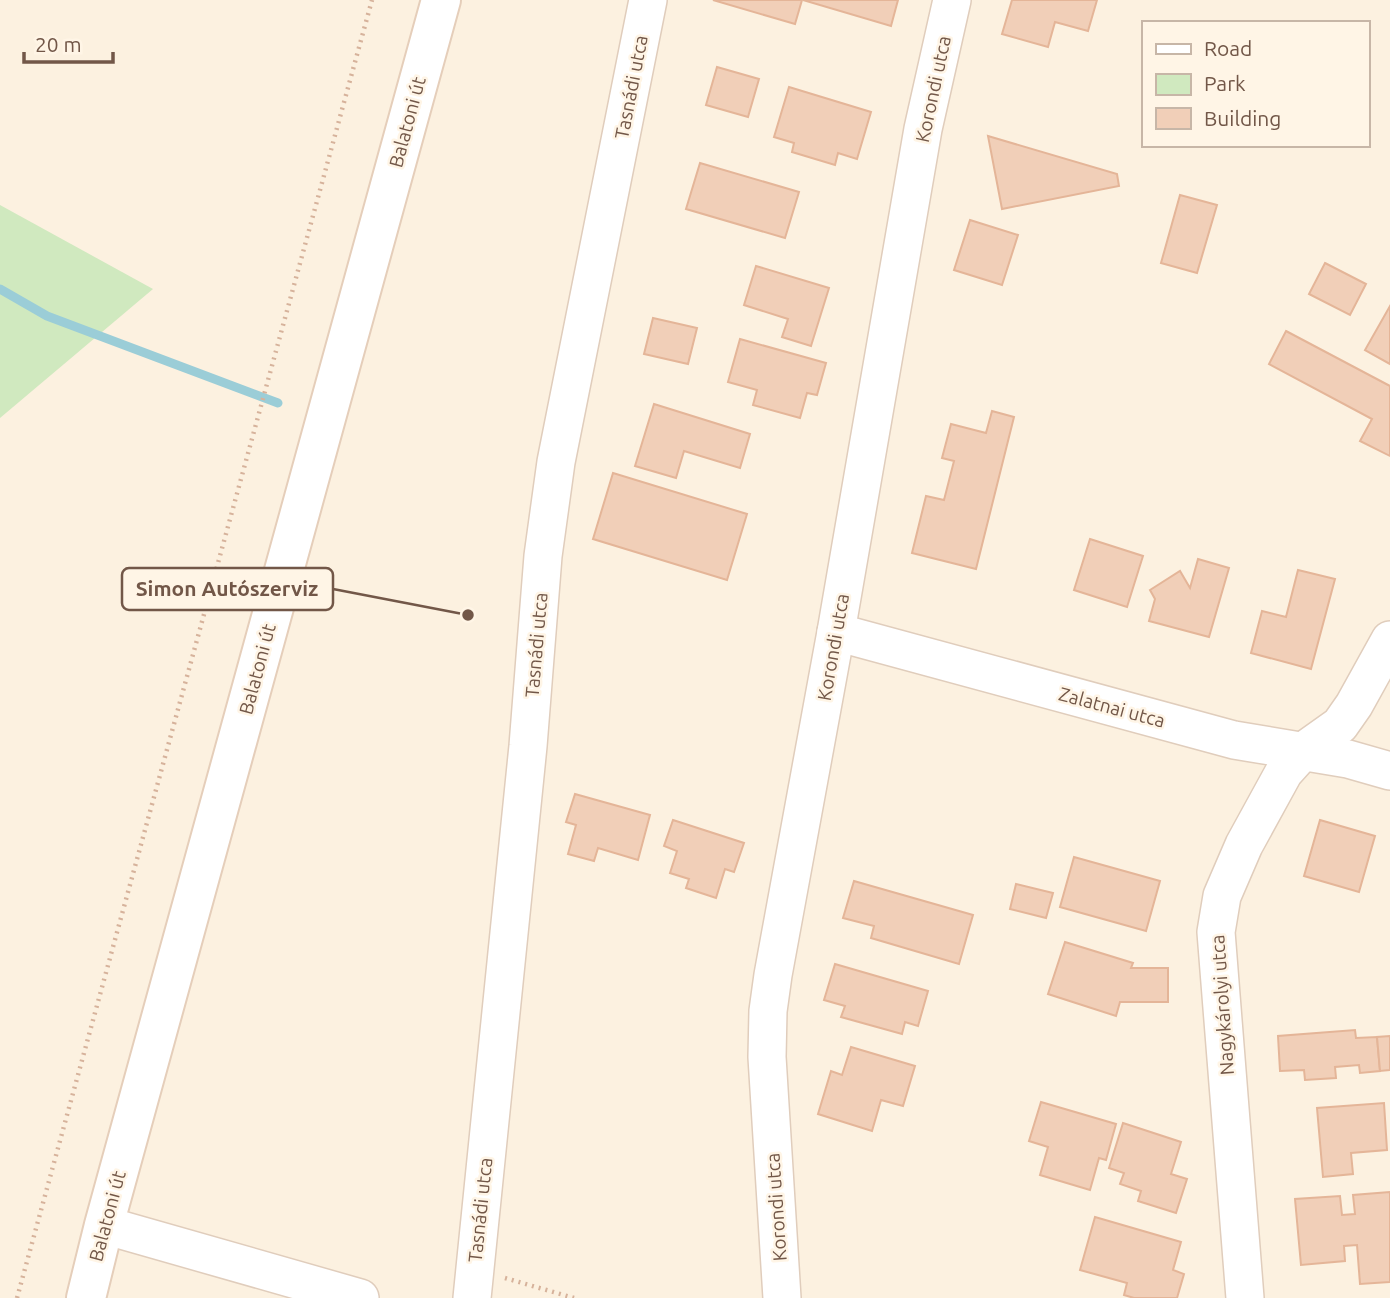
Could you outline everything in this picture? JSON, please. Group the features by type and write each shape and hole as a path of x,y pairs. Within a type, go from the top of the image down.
{"main road":[{"name":"Balatoni út","path":"86,1298 441,0"}],"street":[{"name":"Tasnádi utca","path":"473,1284 528,746 543,556 556,462 648,0"},
{"name":"Korondi utca","path":"782,1298 766,1057 768,1011 923,129 952,0"},
{"name":"Zalatnai utca","path":"836,632 1234,740 1348,759 1390,771"},
{"name":"Nagykárolyi utca","path":"1245,1298 1216,932 1222,896 1244,845 1284,772 1302,752 1340,725 1390,640"},
{"path":"104,1225 360,1298"}],"path":[{"path":"17,1298 372,0"},
{"path":"473,1284 574,1298"}],"green space":[{"path":"0,205 153,289 0,418"}],"building":[{"path":"713,0 802,0 795,24"},
{"path":"803,0 898,0 891,26"},
{"path":"1012,0 1097,0 1088,31 1055,22 1048,47 1002,34"},
{"path":"717,67 759,79 748,117 706,105"},
{"path":"789,87 871,112 857,159 838,153 835,165 792,152 794,143 774,137"},
{"path":"988,136 1117,174 1119,186 1002,209"},
{"path":"700,163 799,192 785,238 686,209"},
{"path":"1180,195 1217,205 1197,273 1161,263"},
{"path":"970,220 1018,235 1002,285 954,270"},
{"path":"1325,263 1366,284 1350,315 1309,294"},
{"path":"756,266 829,288 811,346 782,337 788,319 744,305"},
{"path":"1390,306 1390,364 1365,350"},
{"path":"653,318 697,328 688,364 644,354"},
{"path":"1286,331 1390,386 1390,456 1360,441 1372,419 1269,364"},
{"path":"740,339 826,363 817,395 807,393 800,418 753,405 757,390 728,382"},
{"path":"654,404 750,434 740,468 684,451 676,478 635,466"},
{"path":"992,411 1014,417 976,569 912,553 926,496 944,500 954,461 942,458 951,424 986,433"},
{"path":"613,473 747,514 727,580 593,539"},
{"path":"1090,539 1143,556 1127,607 1074,590"},
{"path":"1198,559 1229,568 1209,637 1149,621 1155,599 1150,590 1180,571 1190,588"},
{"path":"1298,570 1335,579 1311,669 1251,653 1262,611 1286,617"},
{"path":"575,794 650,815 638,860 598,848 594,861 568,854 576,825 566,822"},
{"path":"673,820 744,843 734,872 725,869 716,898 686,888 689,879 670,873 677,851 664,846"},
{"path":"1320,820 1375,836 1359,892 1304,876"},
{"path":"1074,857 1160,881 1146,931 1060,907"},
{"path":"854,881 973,915 959,964 871,938 874,926 843,918"},
{"path":"1016,884 1053,893 1046,918 1010,909"},
{"path":"1065,942 1133,963 1131,968 1168,968 1168,1002 1120,1002 1116,1016 1048,994"},
{"path":"835,964 928,991 918,1026 905,1022 902,1034 841,1017 845,1006 824,1000"},
{"path":"1355,1030 1356,1038 1377,1037 1380,1071 1360,1073 1359,1065 1335,1067 1336,1078 1305,1080 1304,1070 1280,1071 1278,1036"},
{"path":"1390,1036 1390,1070 1380,1071 1377,1037"},
{"path":"851,1047 915,1066 903,1106 881,1100 872,1131 818,1114 831,1071 842,1075"},
{"path":"1041,1102 1116,1124 1106,1160 1099,1158 1090,1190 1040,1175 1048,1147 1029,1141"},
{"path":"1384,1103 1387,1150 1351,1153 1353,1174 1323,1177 1317,1108"},
{"path":"1123,1123 1181,1142 1171,1174 1187,1179 1176,1213 1138,1201 1141,1191 1120,1184 1124,1173 1109,1168"},
{"path":"1390,1192 1390,1282 1360,1284 1357,1245 1344,1246 1345,1261 1301,1265 1295,1199 1340,1196 1342,1215 1355,1214 1353,1195"},
{"path":"1095,1217 1181,1242 1173,1270 1184,1274 1177,1298 1134,1298 1124,1295 1127,1283 1080,1270"}],"waterway":[{"path":"0,289 47,316 278,403"}],"place":[{"name":"Simon Autószerviz","path":"468,615"}]}
